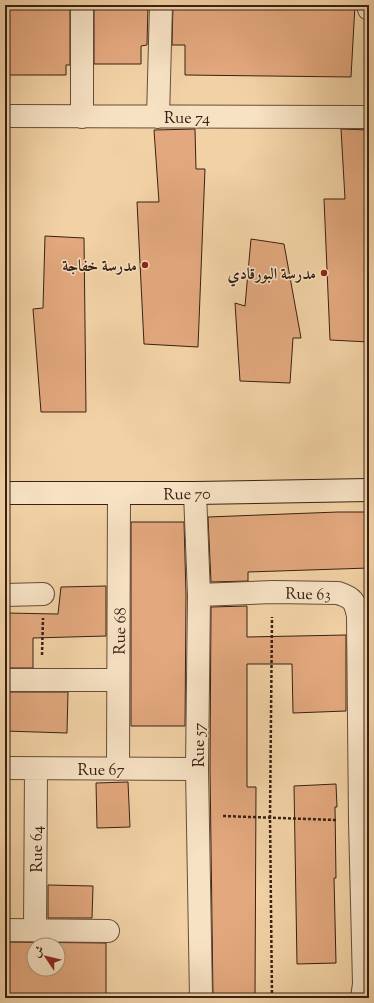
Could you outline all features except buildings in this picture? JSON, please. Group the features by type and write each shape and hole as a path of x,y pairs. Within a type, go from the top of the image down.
{"street":[{"path":"82,5 82,116"},
{"path":"158,117 161,5"},
{"path":"368,5 369,9"},
{"name":"Rue 74","path":"5,116 369,117"},
{"name":"Rue 70","path":"5,493 195,493 369,490"},
{"name":"Rue 68","path":"118,769 119,493"},
{"name":"Rue 57","path":"195,493 199,595 197,769 201,998"},
{"name":"Rue 63","path":"199,595 273,592 338,593 348,596 355,603 358,616 364,821 364,984 362,998"},
{"path":"5,594 43,594"},
{"path":"5,680 118,680"},
{"name":"Rue 67","path":"5,768 197,769"},
{"name":"Rue 64","path":"35,930 36,769"},
{"path":"5,930 108,932"}],"path":[{"path":"272,998 270,817 273,592"},
{"path":"42,680 43,594"},
{"path":"198,815 364,821"}],"place":[{"name":"مدرسة خفاجة","path":"145,265"},
{"name":"مدرسة البورقادي","path":"324,273"}]}
